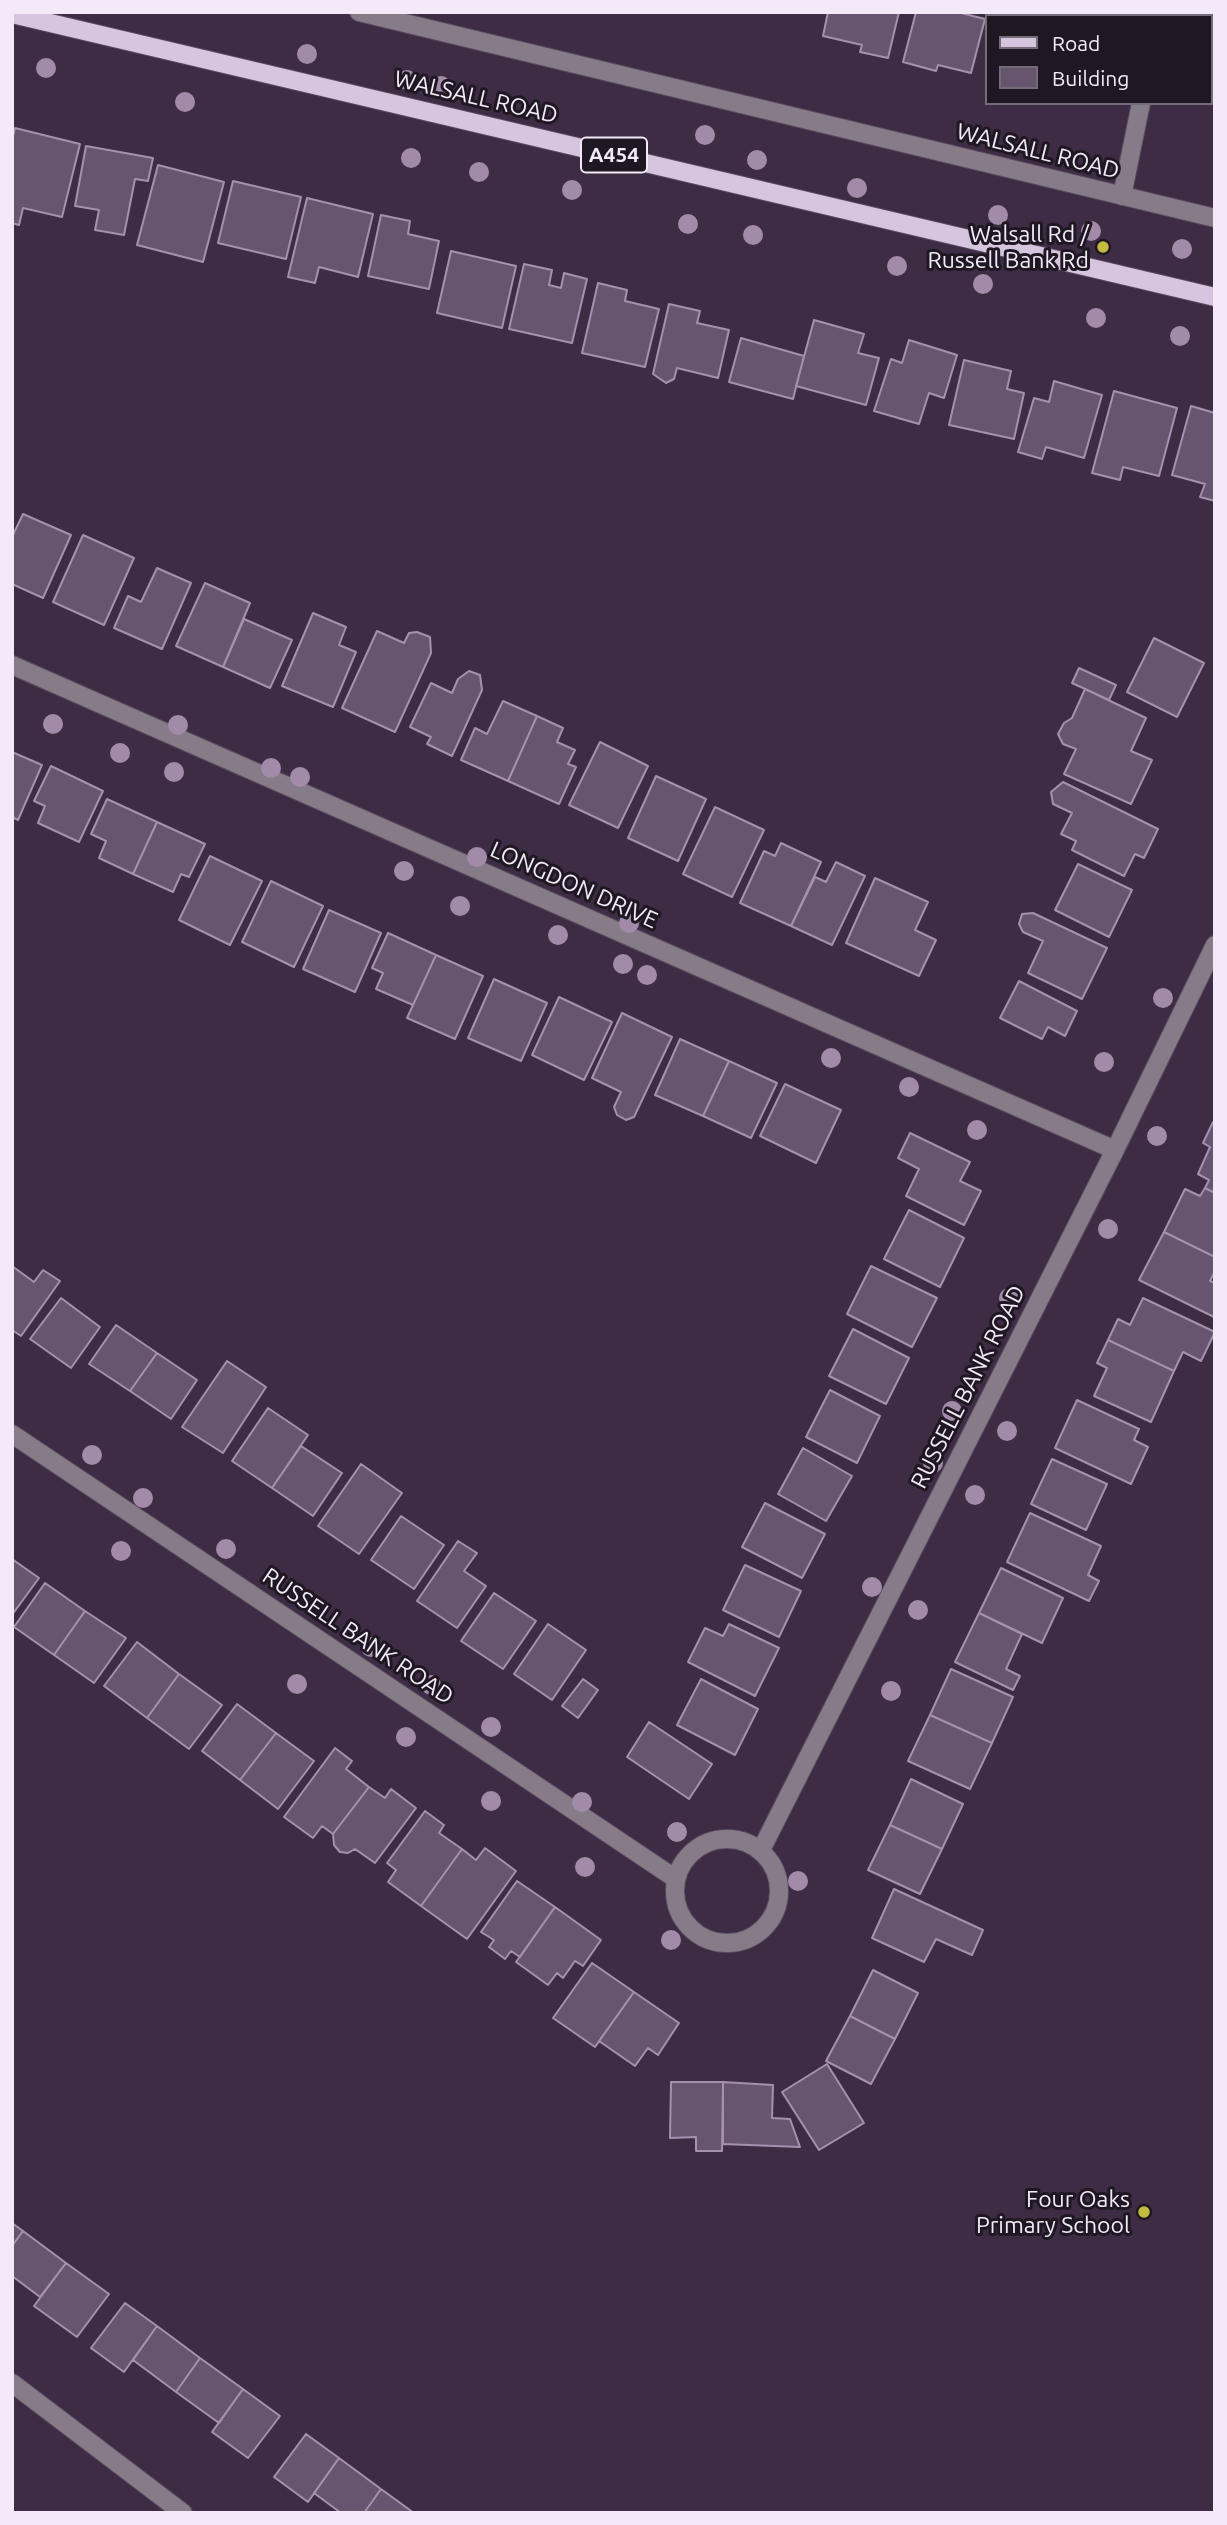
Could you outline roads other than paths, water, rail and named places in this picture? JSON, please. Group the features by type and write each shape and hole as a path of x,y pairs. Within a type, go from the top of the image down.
{"main road":[{"name":"WALSALL ROAD","path":"12,14 1215,297"}],"street":[{"name":"WALSALL ROAD","path":"359,12 1215,218"},
{"path":"1122,196 1141,105"},
{"name":"LONGDON DRIVE","path":"12,665 1115,1150"},
{"name":"RUSSELL BANK ROAD","path":"761,1850 1115,1150 1215,945"},
{"name":"RUSSELL BANK ROAD","path":"12,1434 676,1879"},
{"path":"714,1840 739,1840 761,1850 772,1863 779,1879 780,1895 776,1911 752,1937 717,1943 696,1934 681,1916 675,1894 676,1879 693,1852 714,1840"},
{"path":"12,2383 170,2509"}],"place":[{"name":"Walsall Rd / Russell Bank Rd","path":"1103,247"},
{"name":"Four Oaks Primary School","path":"1144,2212"}]}
